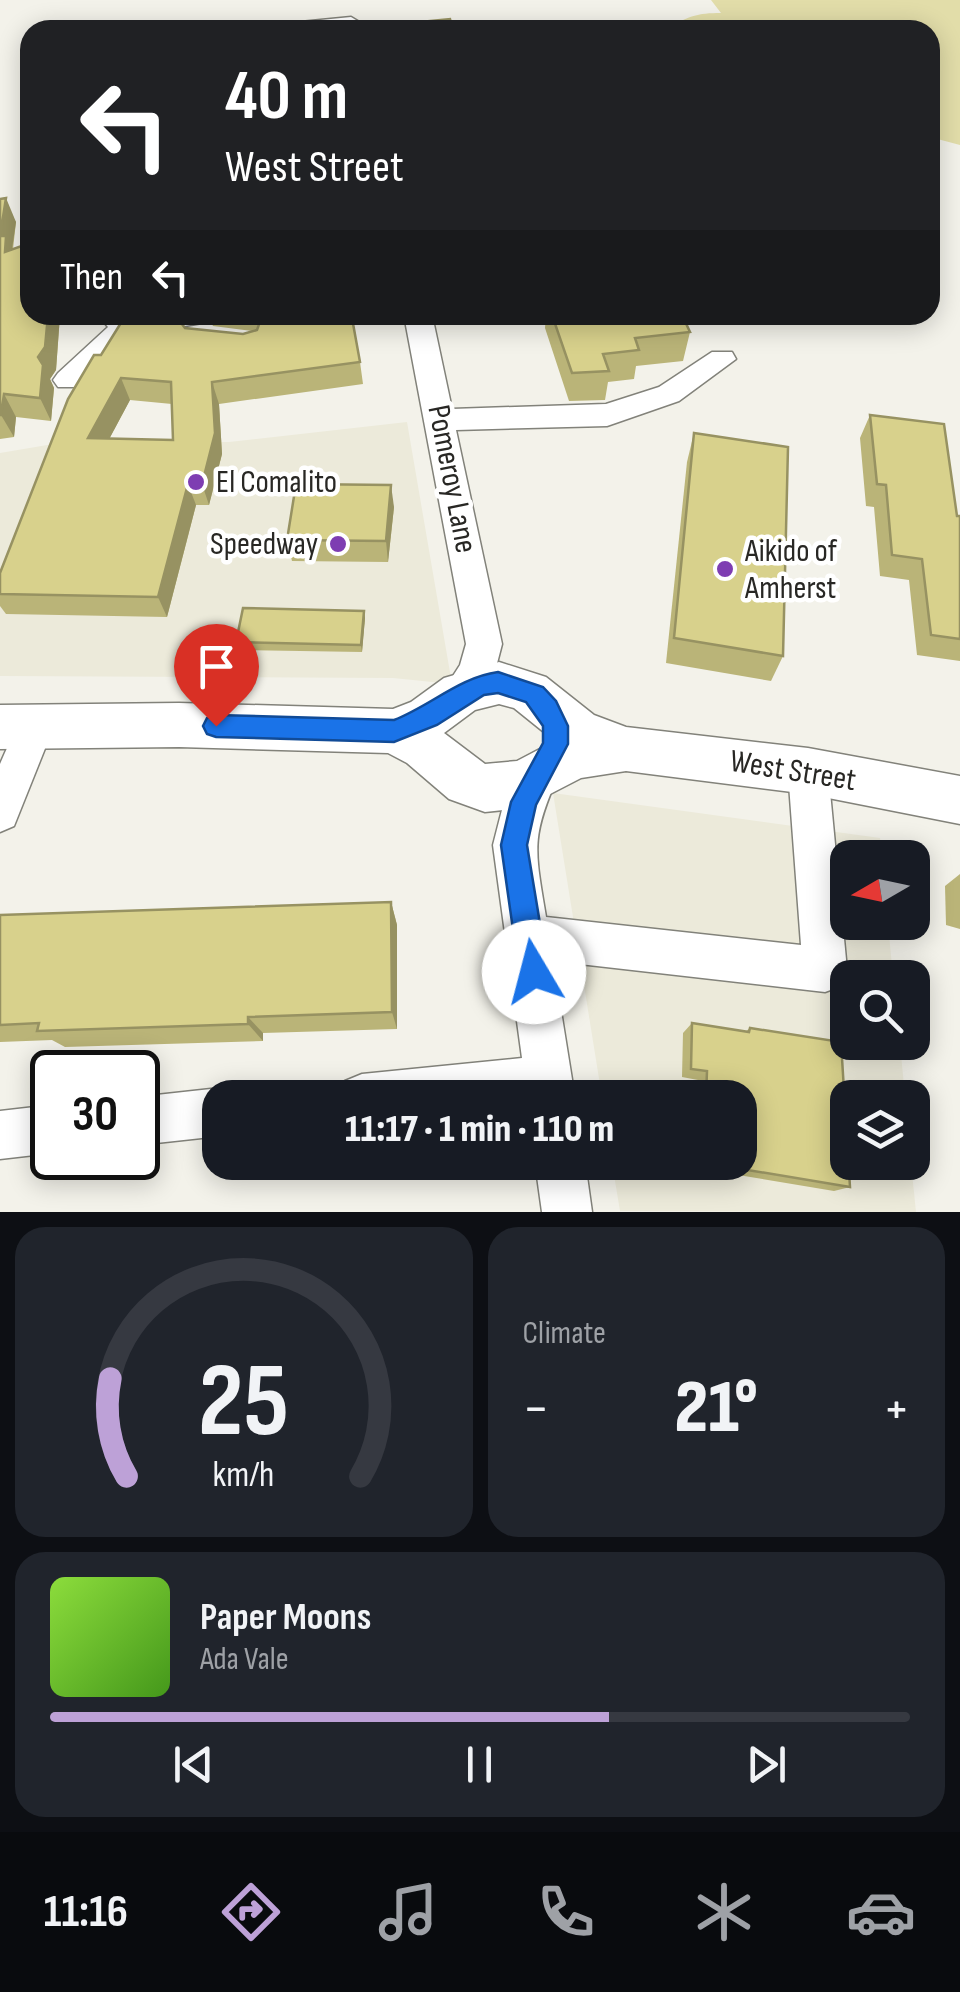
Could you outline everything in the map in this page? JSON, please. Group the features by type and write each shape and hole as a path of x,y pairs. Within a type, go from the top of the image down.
{"main road":[{"name":"West Street","path":"17,727 179,725 394,731 428,718 457,697 498,682 538,700 578,730 626,748 808,771 960,800"},
{"path":"457,697 440,722 438,738 458,773"},
{"path":"538,700 556,726 556,744 539,774"},
{"name":"West Street","path":"394,731 485,788 505,789 523,784 573,757 626,748"}],"street":[{"path":"68,380 115,325"},
{"name":"Pomeroy Lane","path":"420,325 484,644"},
{"path":"440,420 607,415 669,394 722,360"},
{"path":"457,697 476,670 484,644 538,700"},
{"path":"0,814 17,727"},
{"path":"529,937 825,970 808,771"},
{"path":"458,773 489,806 514,845"},
{"path":"539,774 524,802 514,845 549,1080"},
{"path":"160,1119 202,1114"},
{"path":"0,1135 30,1132"},
{"path":"563,1180 567,1212"}],"shaded area":[{"path":"711,0 960,0 960,145 940,140 940,20 683,20 721,13"},
{"path":"407,422 452,684 393,678 0,676 0,453 65,442 229,442"},
{"path":"553,793 880,838 830,840 830,940 890,940 891,960 830,960 830,1060 902,1060 903,1080 830,1080 830,1180 913,1180 916,1212 620,1211 615,1180 757,1180 757,1080 599,1080"}],"building":[{"path":"6,198 0,236 0,199"},
{"path":"0,236 6,236 5,252 20,247 20,325 47,325 45,347 38,357 43,365 40,398 4,394 0,415"},
{"path":"120,325 183,325 243,334 257,330 259,325 353,325 360,362 212,382 215,433 202,484 188,484 158,597 0,594 0,573 68,399 94,355 101,355","holes":["121,378 171,382 173,440 88,438"]},
{"path":"555,325 687,325 690,332 635,338 639,350 603,354 609,371 572,373"},
{"path":"870,415 944,424 960,516 960,639 931,635 922,559 892,555 886,485 877,484"},
{"name":"Aikido of Amherst","path":"694,433 788,447 783,656 674,638"},
{"path":"296,484 391,485 386,541 287,540"},
{"path":"243,608 364,611 361,645 236,642"},
{"path":"391,902 392,1012 248,1017 248,1024 37,1031 39,1023 0,1025 0,915"},
{"path":"692,1023 830,1040 830,1060 842,1060 843,1080 830,1080 830,1180 850,1180 850,1187 757,1172 757,1080 707,1080 707,1071 691,1069"}],"place":[{"name":"El Comalito","path":"196,482"},
{"name":"Speedway","path":"338,544"},
{"name":"Aikido of Amherst","path":"725,569"}],"route":[{"path":"216,726 394,731 428,718 479,685 498,682 535,695 548,708 556,726 556,744 524,802 514,845 534,972"}]}
